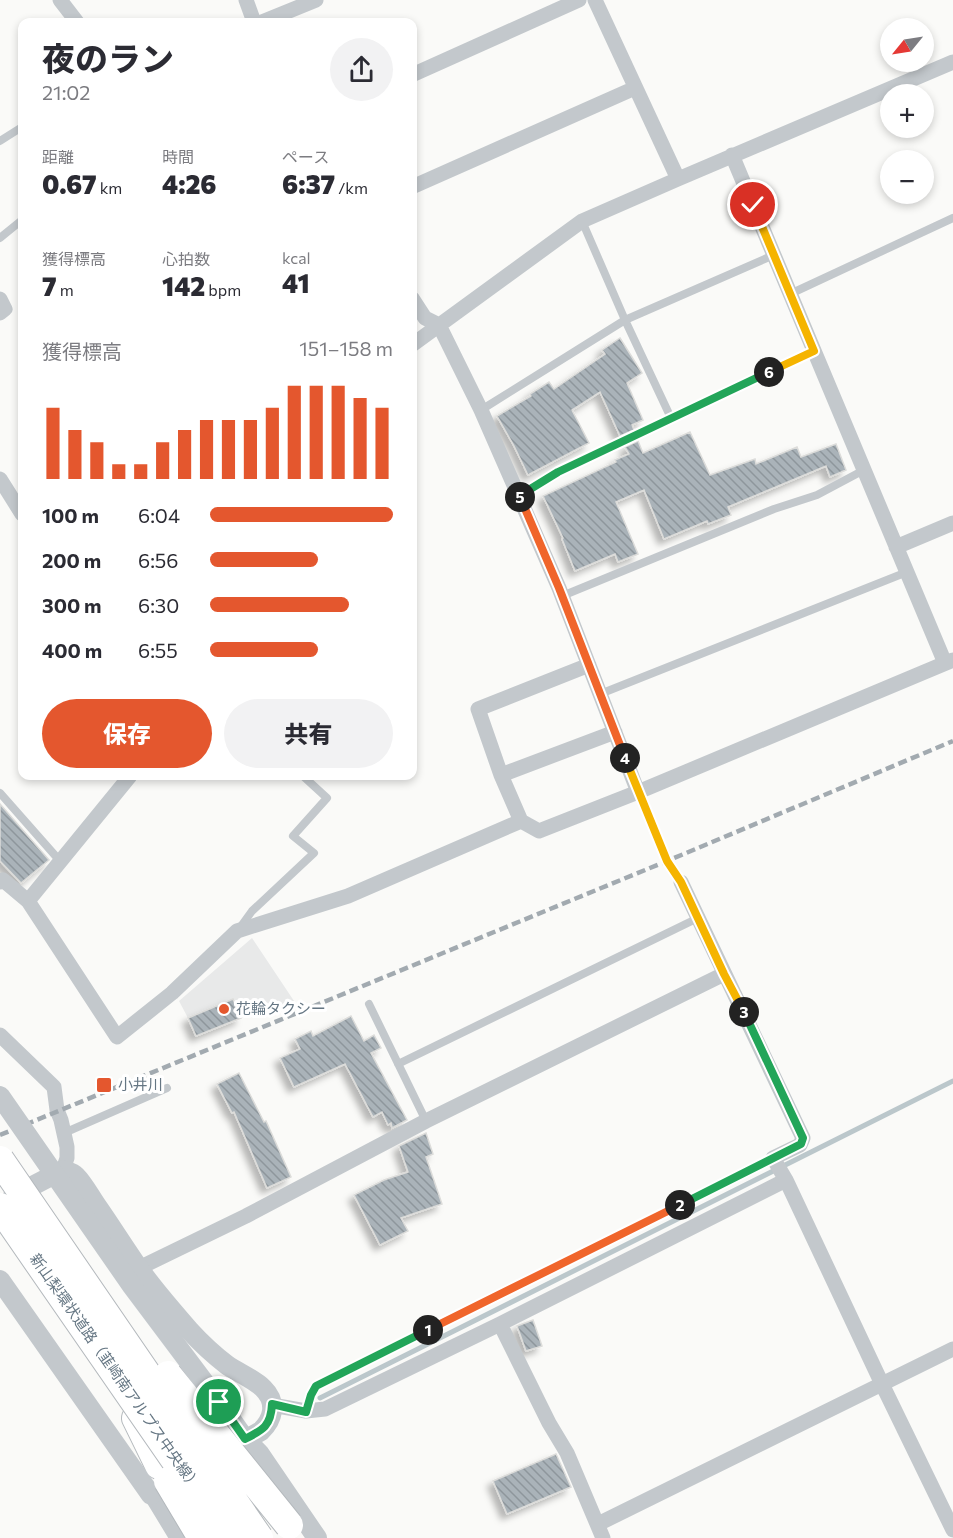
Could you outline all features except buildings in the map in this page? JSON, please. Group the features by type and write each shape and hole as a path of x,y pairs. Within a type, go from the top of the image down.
{"highway":[{"path":"0,1150 42,1245"},
{"name":"新山梨環状道路（韮崎南アルプス中央線）","path":"0,1160 42,1245 116,1375 229,1538"},
{"name":"新山梨環状道路（韮崎南アルプス中央線）","path":"0,1205 42,1245 113,1325 260,1538"},
{"path":"0,1213 42,1245"},
{"path":"113,1325 154,1358 298,1538"},
{"path":"116,1375 159,1465 202,1538"}],"street":[{"path":"60,0 74,18"},
{"path":"246,0 253,18"},
{"path":"272,18 316,0"},
{"path":"417,73 579,0"},
{"path":"595,0 678,179"},
{"path":"417,341 582,221 953,62"},
{"path":"417,185 636,88"},
{"path":"589,665 478,709 501,775 521,821 539,831 949,662 896,547 732,155"},
{"path":"0,299 5,309 0,313"},
{"path":"417,306 425,318 439,325 481,410 562,596 638,792"},
{"path":"0,479 18,508"},
{"path":"896,547 953,523"},
{"path":"501,775 615,732"},
{"path":"28,901 127,780"},
{"path":"0,882 3,880 28,901 117,1037 172,993 237,931 348,896 521,821"},
{"path":"681,882 803,1138 801,1144 773,1158 786,1180 953,1530"},
{"path":"139,1268 246,1216 426,1120 724,974"},
{"path":"0,1035 54,1087 57,1110 67,1147 67,1158 63,1170 0,1205"},
{"path":"0,1096 126,1277 245,1439 259,1453 317,1538"},
{"path":"63,1170 74,1174 86,1188 139,1268 192,1333 240,1374 260,1385 271,1397 272,1413 267,1426 261,1431 151,1494"},
{"path":"272,1404 306,1412 325,1409 786,1180"},
{"path":"0,1280 151,1494 177,1538"},
{"path":"500,1324 549,1423 567,1453 600,1531 953,1349"}],"lane":[{"path":"0,141 18,130"},
{"path":"790,294 953,218"},
{"path":"582,221 671,418"},
{"path":"0,238 18,223"},
{"path":"481,410 625,320 774,255"},
{"path":"519,496 558,472 814,351"},
{"path":"562,596 774,509 817,495 864,470"},
{"path":"600,694 907,572"},
{"path":"237,931 252,911 314,853 293,836 327,798 307,780"},
{"path":"638,792 667,861 681,882"},
{"path":"0,793 60,861"},
{"path":"398,1065 698,918"},
{"path":"369,1004 426,1120"},
{"path":"64,1133 167,1088"},
{"path":"306,1412 316,1386 773,1158"}],"shaded area":[{"path":"252,938 294,1001 241,1018 233,999 188,1018 179,1001"}],"waterway":[{"path":"320,1398 953,1081"}],"railway":[{"path":"0,1135 953,741"}],"place":[{"name":"花輪タクシー","path":"224,1009"},
{"name":"小井川","path":"104,1085"}],"route":[{"path":"219,1402 245,1439 267,1426 272,1413 272,1404 306,1412 316,1386 801,1144 803,1138 681,882 667,861 559,588 519,496 558,472 814,351 753,205"}]}
